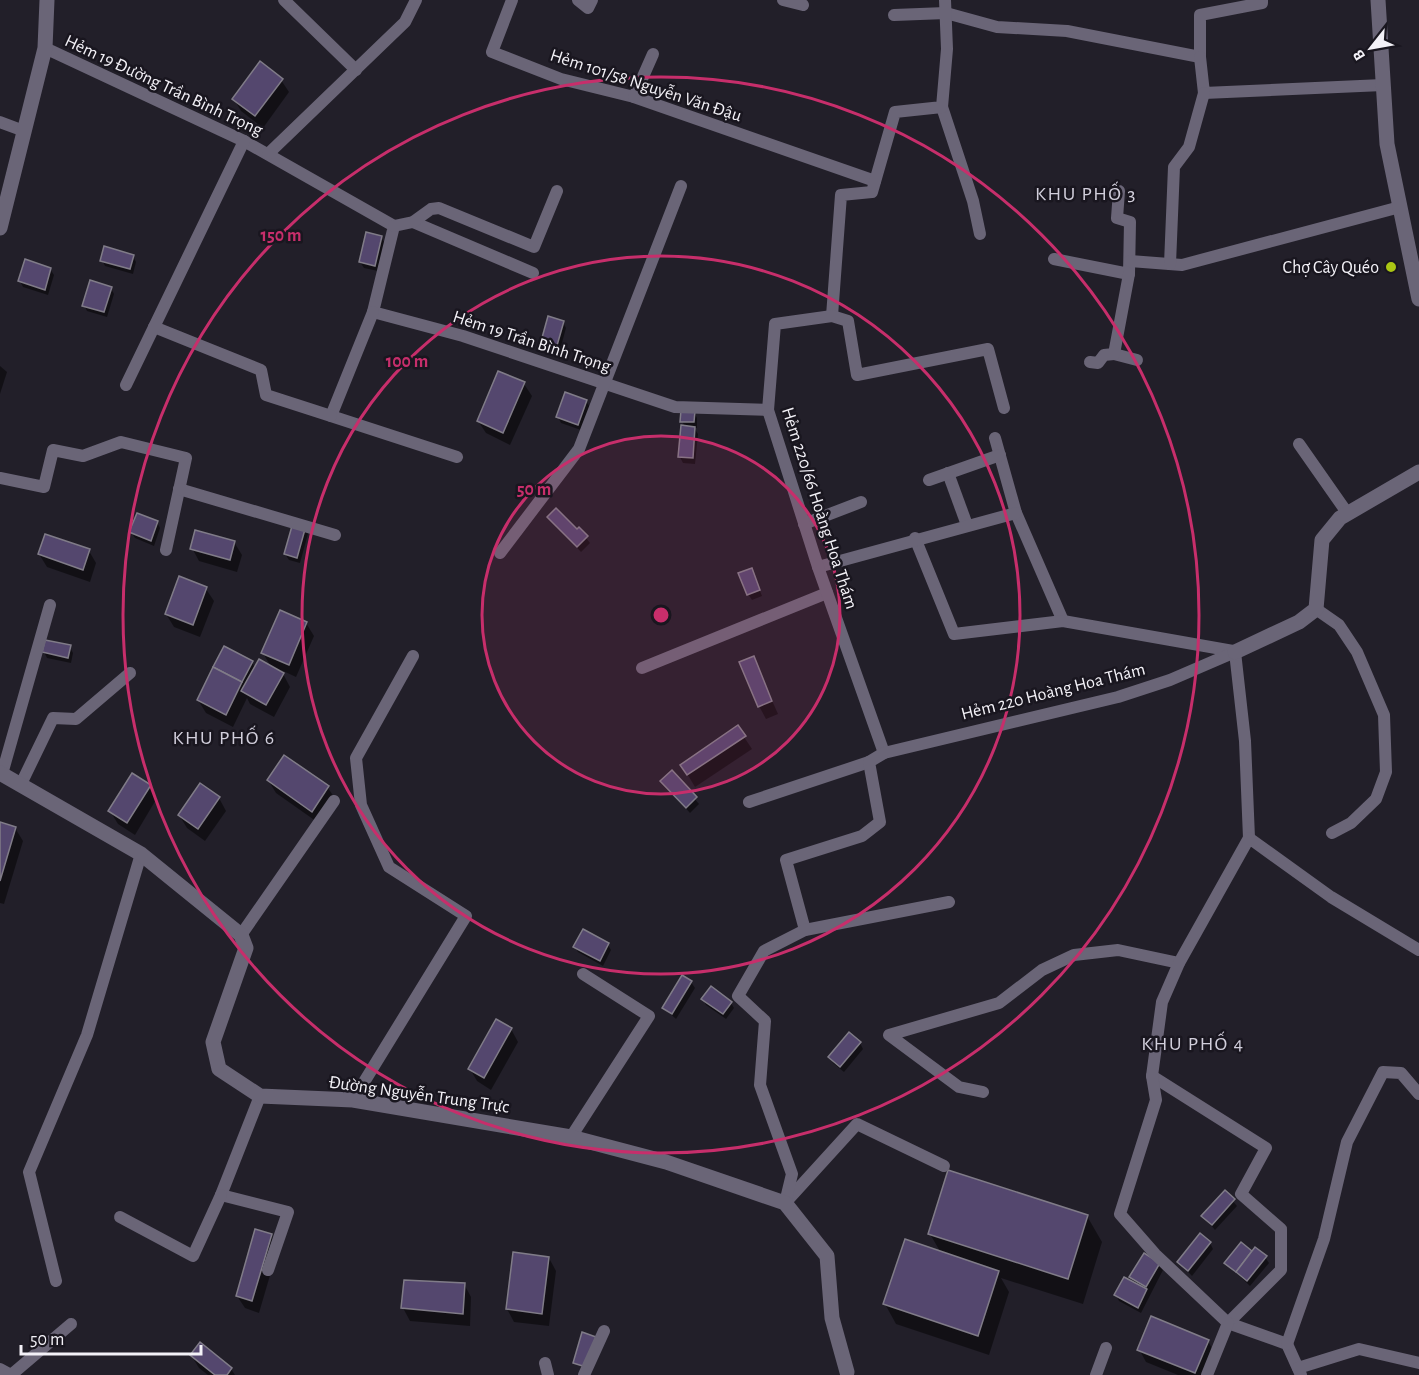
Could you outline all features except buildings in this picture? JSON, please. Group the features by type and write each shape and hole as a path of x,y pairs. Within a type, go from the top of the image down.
{"street":[{"path":"0,228 45,48 47,0"},
{"path":"1378,0 1387,144 1419,299"},
{"path":"1316,609 1322,540 1340,519 1419,472"},
{"name":"Hẻm 220 Hoàng Hoa Thám","path":"1234,652 1299,622 1316,609"},
{"path":"1,773 141,854 241,935 246,948 213,1042 219,1069 260,1096"},
{"name":"Đường Nguyễn Trung Trực","path":"260,1096 353,1100 571,1137 666,1162 785,1203"},
{"path":"785,1203 828,1256 832,1318 847,1374"}],"lane":[{"path":"284,0 356,70"},
{"path":"416,0 405,22 268,154 394,226 413,222 432,209 439,208 534,248 557,190"},
{"name":"Hẻm 101/58 Nguyễn Văn Đậu","path":"512,0 492,52 561,79 634,97 875,181"},
{"path":"578,0 588,8 592,0"},
{"path":"783,0 803,5"},
{"path":"945,0 947,49 942,107 973,201 980,234"},
{"path":"1170,264 1174,167 1189,147 1204,93 1200,57 1200,15 1262,3 1262,0"},
{"path":"894,15 946,13 997,27 1067,31 1200,57"},
{"name":"Hẻm 19 Đường Trần Bình Trọng","path":"45,48 268,154"},
{"path":"634,97 653,54"},
{"path":"1204,93 1383,85"},
{"path":"942,107 895,112 872,192 841,195 832,316 848,321 856,375 988,349 1004,408"},
{"path":"0,122 24,131"},
{"path":"126,384 244,141"},
{"path":"500,553 579,449 603,382 681,186"},
{"path":"1114,354 1130,268 1130,222 1117,218 1119,191"},
{"path":"1054,259 1130,268 1182,265 1400,207"},
{"path":"413,222 533,273"},
{"path":"331,416 372,312 394,226"},
{"name":"Hẻm 19 Trần Bình Trọng","path":"372,312 464,336 675,407 768,410"},
{"name":"Hẻm 220/66 Hoàng Hoa Thám","path":"832,316 775,324 768,410 818,567 884,753"},
{"path":"154,327 261,370 266,395 457,457"},
{"path":"1114,354 1119,358 1116,369"},
{"path":"1089,362 1098,363 1104,356 1114,354 1137,360"},
{"path":"995,438 1016,513 1063,621"},
{"path":"0,478 44,487 53,450 83,456 121,442 186,458 166,550"},
{"path":"1299,444 1348,514"},
{"path":"929,480 1000,455"},
{"path":"948,473 967,525"},
{"path":"179,489 335,535"},
{"path":"804,524 861,502"},
{"path":"818,567 915,538 1016,513"},
{"path":"915,538 954,634 1063,621 1234,652 1245,741 1249,838 1179,963 1162,1002 1152,1076 1156,1100 1120,1214 1155,1254 1228,1323 1287,1344"},
{"path":"642,668 827,593"},
{"path":"1,773 50,605"},
{"path":"1316,609 1339,625 1357,652 1384,715 1386,772 1376,799 1351,823 1332,833"},
{"name":"Hẻm 220 Hoàng Hoa Thám","path":"749,802 869,762 884,753 1118,697 1170,680 1234,652"},
{"path":"353,1100 466,916 389,867 362,805 356,758 413,657"},
{"path":"21,784 53,718 76,718 130,673"},
{"path":"805,930 786,860 862,836 880,822 869,762"},
{"path":"241,935 334,801"},
{"path":"1249,838 1331,897 1419,950"},
{"path":"56,1281 28,1172 87,1035 141,854"},
{"path":"785,1203 792,1174 760,1085 765,1021 738,996 764,951 805,930 949,902"},
{"path":"983,1092 959,1087 889,1035 999,1003 1042,970 1074,955 1118,950 1179,963"},
{"path":"571,1137 650,1016 583,974"},
{"path":"1419,1094 1401,1072 1383,1072 1347,1142 1324,1239 1287,1344 1300,1372 1359,1349 1419,1363"},
{"path":"1152,1076 1266,1148 1241,1194 1281,1229 1281,1270 1228,1323 1207,1375"},
{"path":"120,1216 193,1256 221,1195 260,1096"},
{"path":"785,1203 857,1124 944,1166"},
{"path":"221,1195 288,1212 268,1270"},
{"path":"0,1369 11,1375 71,1324"},
{"path":"584,1375 604,1331"},
{"path":"1096,1375 1106,1348"}],"place":[{"name":"Chợ Cây Quéo","path":"1391,267"}],"district":[{"name":"KHU PHỐ 3","path":"1086,193"},
{"name":"KHU PHỐ 6","path":"224,737"},
{"name":"KHU PHỐ 4","path":"1193,1043"}]}
